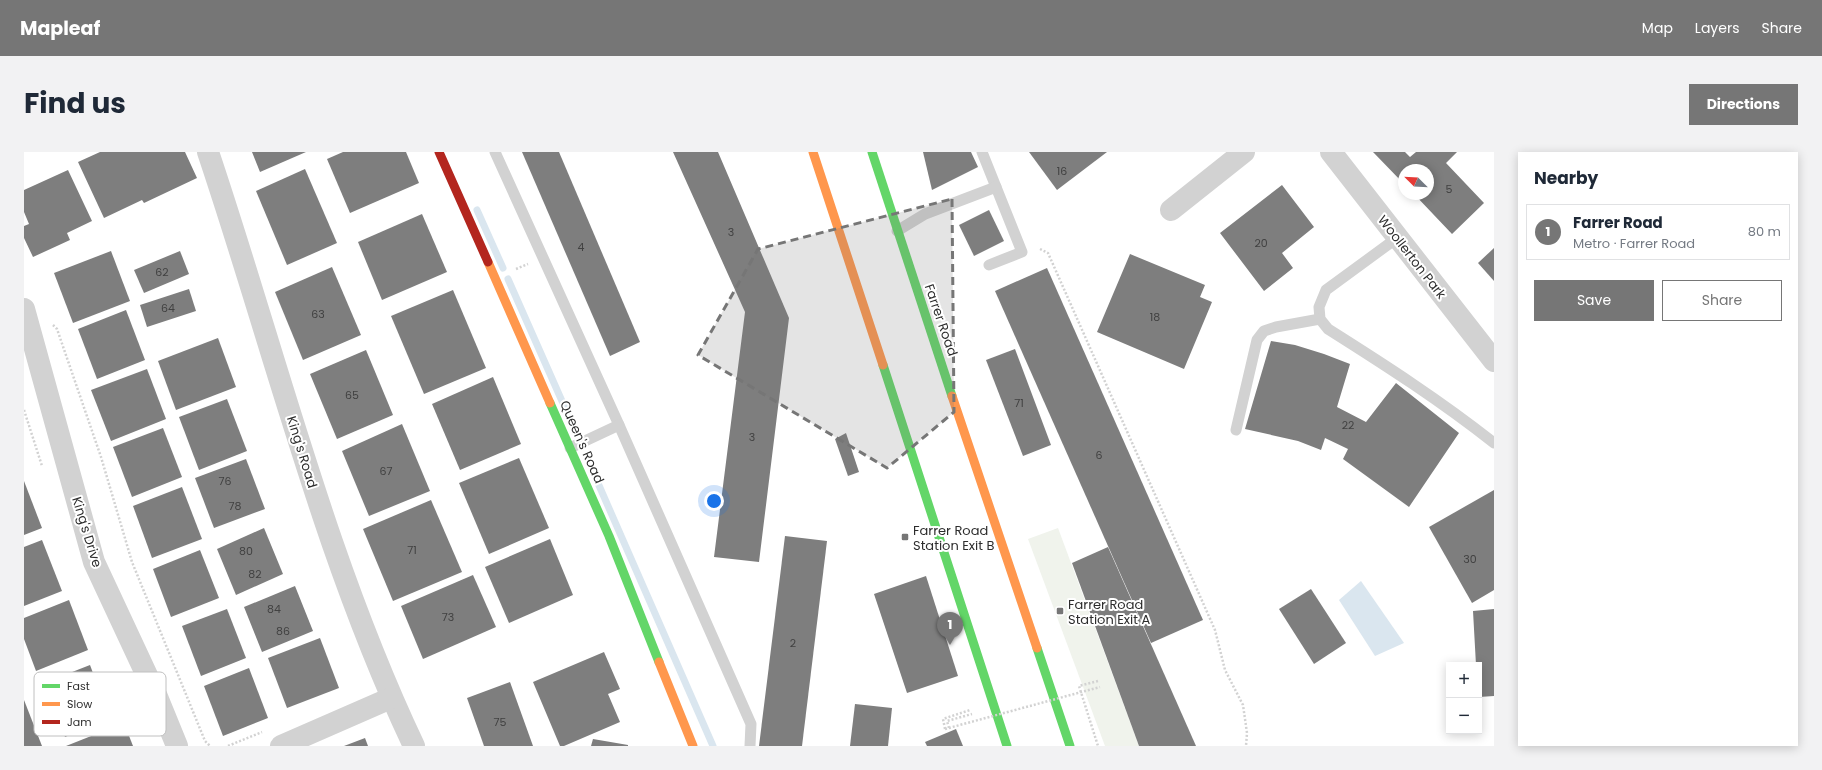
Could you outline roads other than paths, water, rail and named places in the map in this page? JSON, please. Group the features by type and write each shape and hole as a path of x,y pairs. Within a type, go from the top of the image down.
{"main road":[{"name":"Queen's Road","path":"439,152 609,536 693,746"},
{"path":"813,152 1007,746"},
{"name":"Farrer Road","path":"872,152 897,232 1070,746"}],"street":[{"name":"King's Road","path":"208,152 321,513 391,698 414,746"},
{"path":"1171,210 1244,152"},
{"name":"Woollerton Park","path":"1331,152 1494,361"},
{"name":"King's Drive","path":"24,310 94,562 145,672"},
{"path":"281,746 391,698"},
{"name":"King's Drive","path":"166,719 177,746"}],"lane":[{"path":"496,152 620,425 751,724 750,746"},
{"path":"982,152 1013,234 1022,252 989,265"},
{"path":"897,232 925,214 996,187"},
{"path":"1397,238 1326,290 1319,306 1320,319 1328,329 1409,380 1458,414 1494,443"},
{"path":"1236,430 1257,340 1264,332 1276,327 1320,319"},
{"path":"570,448 620,425"}],"waterway":[{"path":"477,210 503,268"},
{"path":"508,279 573,426"},
{"path":"594,474 713,746"}],"place":[{"name":"Farrer Road Station Exit B","path":"905,537"},
{"name":"Farrer Road Station Exit A","path":"1060,611"},
{"name":"Farrer Road","path":"950,645"}]}
